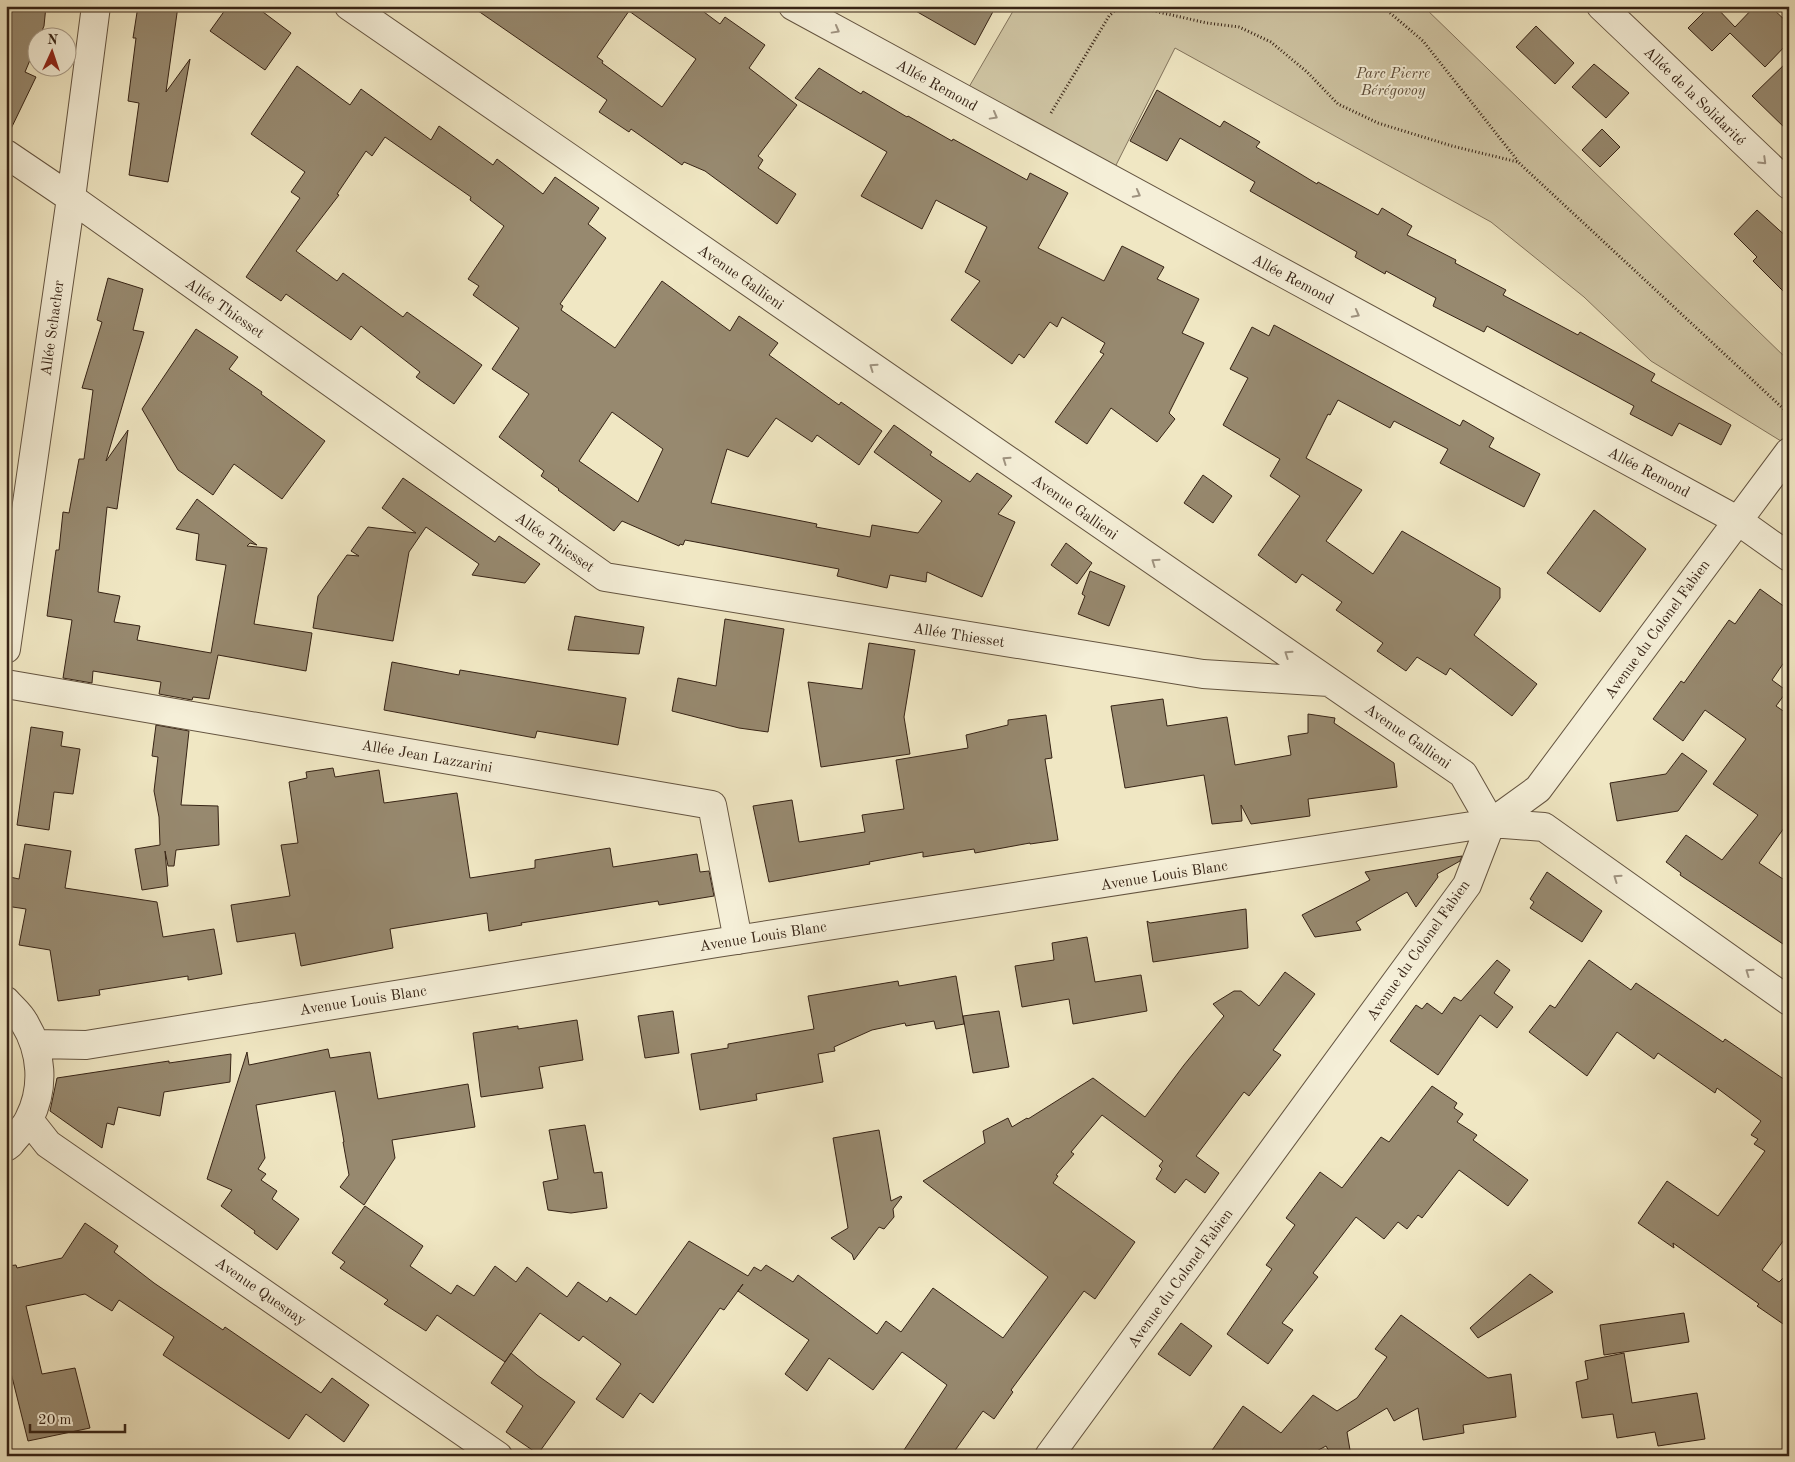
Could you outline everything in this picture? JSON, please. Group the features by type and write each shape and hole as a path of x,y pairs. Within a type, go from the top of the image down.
{"street":[{"name":"Allée Schacher","path":"6,649 71,198 96,6"},
{"name":"Avenue Gallieni","path":"349,6 1463,774 1492,823"},
{"name":"Allée Remond","path":"794,6 1737,520 1789,557"},
{"name":"Allée de la Solidarité","path":"1601,6 1789,185"},
{"name":"Allée Thiesset","path":"6,154 71,198 605,577 1203,674 1328,682"},
{"name":"Avenue du Colonel Fabien","path":"1049,1456 1467,885 1492,823 1538,789 1789,452"},
{"name":"Allée Jean Lazzarini","path":"6,684 712,805 738,940"},
{"name":"Avenue Louis Blanc","path":"35,1044 86,1045 738,940 1492,823"},
{"path":"1492,823 1544,827 1789,1001"},
{"path":"6,1001 24,1021 35,1044 40,1070 38,1096 29,1120 6,1147"},
{"name":"Avenue Quesnay","path":"29,1120 48,1144 498,1456"}],"path":[{"path":"1036,139 1109,16 1120,6"},
{"path":"1132,6 1207,23 1239,27 1271,42 1307,72 1338,104 1378,123 1452,146 1518,162"},
{"path":"1382,6 1423,41 1518,162 1789,414"}],"green space":[{"name":"Parc Pierre Bérégovoy","path":"1016,6 1423,6 1789,361 1789,446 1651,361 1584,297 1491,222 1175,48 1109,179 962,99"}],"building":[{"path":"6,6 46,6 43,28 28,28 28,65 25,72 28,73 28,78 36,78 6,139"},
{"path":"138,6 178,6 166,92 190,59 168,182 129,175 139,103 128,101 136,38 133,38"},
{"path":"228,6 255,6 291,33 265,70 210,31"},
{"path":"471,6 696,6 720,24 725,17 765,45 749,68 797,105 758,156 763,160 758,168 796,194 777,224 705,171 684,162 682,165 631,129 629,132 599,112 607,100","holes":["629,11 696,59 662,107 602,63 603,61 597,57"]},
{"path":"907,6 996,6 975,45"},
{"path":"1710,6 1715,6 1735,27 1755,6 1770,6 1789,24 1789,42 1765,67 1730,33 1712,51 1688,28"},
{"path":"1536,26 1574,63 1555,84 1516,47"},
{"path":"1789,60 1789,132 1752,96"},
{"path":"1594,64 1629,93 1606,118 1572,87"},
{"path":"297,66 350,105 361,89 431,140 439,126 493,165 497,159 543,194 555,177 599,208 588,224 606,238 560,304 563,306 561,310 615,348 662,281 730,331 739,316 778,343 769,355 839,405 841,402 882,431 859,465 817,435 812,442 776,418 748,457 727,449 711,503 817,524 816,527 870,537 872,525 918,533 942,501 874,452 894,425 932,452 930,455 970,482 977,473 1012,496 998,514 1015,522 982,597 927,572 926,582 890,575 887,588 837,576 839,569 685,540 683,545 680,544 679,546 622,521 614,531 558,490 541,476 544,471 499,437 529,394 492,369 519,328 473,295 479,286 468,279 504,226 470,200 471,197 385,137 372,156 366,151 337,194 339,195 296,251 337,281 343,273 403,317 407,312 482,365 454,404 416,377 420,372 361,326 351,340 286,294 281,301 246,277 300,198 291,192 305,172 251,134","holes":["612,412 663,449 638,502 579,461"]},
{"path":"819,68 861,94 863,91 907,117 952,141 953,139 1027,180 1030,173 1068,193 1038,248 1104,281 1122,246 1164,267 1157,279 1199,299 1182,333 1204,343 1169,413 1175,419 1157,442 1111,408 1087,444 1055,422 1104,354 1100,352 1105,343 1062,317 1057,327 1050,322 1024,358 1019,354 1012,364 951,320 980,281 965,272 987,227 936,200 922,229 861,196 887,152 795,98"},
{"path":"1157,90 1220,127 1224,121 1260,142 1256,147 1317,184 1318,182 1378,215 1382,208 1412,226 1407,235 1456,260 1455,263 1506,290 1503,295 1578,335 1580,332 1655,374 1651,381 1731,425 1721,445 1679,423 1672,436 1630,414 1634,406 1487,326 1484,332 1433,306 1436,298 1386,271 1385,274 1355,257 1357,252 1250,191 1255,182 1180,138 1167,161 1130,141"},
{"path":"1602,129 1620,147 1600,167 1582,150"},
{"path":"1757,210 1789,239 1789,297 1753,261 1757,257 1734,234"},
{"path":"108,278 143,289 133,330 144,332 106,461 128,430 117,509 107,507 98,592 120,596 114,622 140,626 137,640 211,653 226,565 196,560 199,534 176,529 197,499 257,545 250,543 247,546 267,548 254,624 312,633 306,671 218,655 209,699 193,697 192,700 159,694 161,682 93,671 92,683 63,678 72,620 47,616 56,550 59,550 63,512 69,513 79,459 84,459 93,390 82,388 102,322 97,320"},
{"path":"1274,325 1460,426 1463,420 1494,438 1489,447 1540,474 1524,507 1440,463 1448,449 1394,421 1390,428 1338,400 1330,415 1328,414 1306,458 1362,490 1326,541 1373,574 1402,531 1500,588 1500,598 1474,635 1537,684 1512,716 1450,668 1446,675 1417,657 1406,671 1377,651 1383,643 1336,610 1342,602 1302,574 1296,583 1258,555 1300,496 1270,476 1280,459 1223,425 1248,378 1230,369 1252,327 1269,336"},
{"path":"196,329 238,357 229,369 325,441 282,499 234,464 213,495 178,470 142,409"},
{"path":"1203,475 1232,496 1213,523 1184,503"},
{"path":"403,478 495,542 499,536 540,564 525,583 472,575 479,564 426,527 409,552 393,641 313,628 318,596 347,555 359,556 351,551 368,527 416,533 382,508"},
{"path":"1594,510 1646,549 1600,612 1547,573"},
{"path":"1066,543 1092,563 1077,584 1051,565"},
{"path":"1090,571 1125,586 1109,626 1078,614 1085,596 1082,594"},
{"path":"1760,589 1789,610 1789,655 1772,680 1787,691 1776,706 1789,715 1789,821 1759,863 1789,883 1789,948 1680,875 1681,873 1666,862 1686,835 1722,860 1758,815 1713,784 1746,739 1705,710 1683,741 1653,719 1681,681 1684,683 1729,620 1735,624"},
{"path":"575,616 644,627 639,654 568,650"},
{"path":"725,619 784,629 768,732 739,728 672,711 678,678 716,686"},
{"path":"869,643 915,650 904,717 910,754 821,767 808,682 862,689"},
{"path":"392,662 459,675 460,670 626,698 618,745 537,731 535,738 384,710"},
{"path":"1163,699 1167,726 1227,717 1235,765 1291,755 1288,736 1308,733 1308,714 1335,718 1334,723 1394,763 1397,787 1308,799 1310,816 1251,824 1241,805 1242,821 1212,824 1204,775 1125,788 1111,706"},
{"path":"1046,715 1052,758 1045,759 1058,840 975,853 974,849 923,857 923,852 869,862 870,864 769,882 753,806 792,800 799,842 865,832 862,815 904,809 896,760 968,748 966,735 1008,725 1008,720"},
{"path":"156,725 189,731 181,805 218,806 219,845 176,850 174,866 168,866 165,851 168,886 142,890 135,849 160,845 159,817 154,791 158,757 152,756"},
{"path":"31,727 63,732 61,746 80,749 73,794 54,792 49,830 17,825"},
{"path":"1682,753 1707,771 1678,811 1617,821 1610,783 1666,774"},
{"path":"333,768 335,777 379,770 384,803 457,793 470,878 535,868 535,860 610,848 613,867 697,854 700,872 709,871 714,896 659,905 658,901 521,923 522,925 489,931 487,913 390,929 393,948 301,966 295,933 237,942 231,905 290,896 281,845 298,843 289,782 307,778 306,772"},
{"path":"25,844 71,851 65,888 157,902 163,937 214,929 222,974 188,980 188,976 99,990 100,995 58,1001 50,950 19,945 26,909 6,906 10,877 19,879"},
{"path":"1462,856 1460,861 1437,874 1438,877 1416,907 1407,892 1356,922 1361,930 1315,937 1302,915 1370,880 1365,872"},
{"path":"1547,872 1602,911 1582,942 1530,908 1534,902 1530,899"},
{"path":"1246,909 1248,948 1153,962 1147,921 1150,923"},
{"path":"1087,937 1095,982 1141,975 1147,1011 1073,1024 1069,999 1022,1007 1015,966 1054,960 1052,943"},
{"path":"1497,960 1510,970 1494,993 1513,1007 1497,1028 1480,1015 1438,1075 1390,1041 1416,1005 1422,1009 1427,1003 1442,1014 1454,997 1461,1001"},
{"path":"1589,960 1631,990 1636,983 1723,1042 1725,1039 1789,1081 1789,1233 1762,1270 1779,1282 1789,1272 1789,1328 1757,1306 1759,1304 1673,1243 1674,1248 1638,1223 1667,1181 1718,1216 1765,1151 1754,1144 1758,1139 1751,1135 1761,1121 1717,1088 1715,1093 1658,1053 1654,1059 1617,1032 1587,1076 1529,1032 1550,1005 1555,1008"},
{"path":"1285,972 1315,994 1273,1050 1281,1055 1249,1096 1244,1092 1196,1156 1219,1173 1205,1193 1186,1179 1175,1193 1156,1179 1162,1169 1159,1166 1163,1161 1102,1115 1071,1152 1074,1154 1056,1175 1058,1176 1053,1183 1135,1242 1095,1299 1084,1291 1011,1390 1013,1392 994,1419 983,1411 951,1456 900,1456 947,1385 902,1352 873,1390 829,1358 807,1391 785,1374 809,1340 738,1291 743,1284 724,1310 720,1308 653,1403 640,1393 623,1418 596,1399 621,1364 583,1336 579,1341 540,1313 505,1362 437,1315 426,1331 384,1304 388,1300 340,1268 345,1262 332,1253 365,1206 423,1246 410,1266 451,1294 457,1285 474,1296 495,1266 516,1282 527,1267 567,1297 578,1282 607,1302 610,1297 636,1315 689,1241 748,1276 754,1267 761,1271 766,1265 793,1282 798,1275 877,1334 886,1321 901,1332 933,1288 1003,1338 1048,1277 923,1181 985,1143 983,1131 1008,1118 1012,1127 1093,1078 1145,1117 1224,1016 1213,1004 1234,991 1241,991 1259,1006"},
{"path":"956,976 964,1024 936,1029 934,1021 906,1026 905,1023 872,1030 834,1047 835,1051 818,1054 823,1082 756,1094 757,1100 700,1110 691,1054 728,1048 728,1044 814,1029 808,996 898,981 899,986"},
{"path":"673,1011 679,1053 645,1058 638,1016"},
{"path":"999,1011 1009,1067 973,1073 963,1016"},
{"path":"577,1020 583,1060 539,1067 543,1088 481,1097 473,1033 518,1026 518,1029"},
{"path":"328,1049 330,1058 370,1052 378,1099 468,1084 475,1127 392,1140 395,1158 364,1205 340,1187 349,1175 335,1091 256,1105 265,1158 258,1169 266,1174 261,1180 277,1191 272,1199 299,1219 277,1250 221,1206 232,1190 207,1179 247,1052 249,1065"},
{"path":"231,1054 230,1082 164,1092 160,1116 118,1107 114,1125 107,1123 102,1148 50,1111 57,1078 169,1061 169,1063"},
{"path":"1432,1086 1457,1103 1454,1108 1463,1114 1457,1122 1477,1135 1473,1140 1528,1180 1508,1206 1459,1170 1422,1218 1418,1215 1407,1229 1398,1222 1384,1239 1356,1217 1313,1273 1318,1277 1282,1323 1293,1330 1268,1364 1227,1334 1272,1269 1266,1265 1295,1225 1286,1218 1320,1172 1342,1188 1381,1137 1389,1142"},
{"path":"585,1125 594,1173 602,1172 607,1208 571,1213 548,1210 543,1182 558,1179 549,1130"},
{"path":"879,1130 891,1201 902,1197 893,1209 894,1217 884,1229 879,1227 854,1260 852,1254 831,1238 848,1228 833,1138"},
{"path":"85,1223 118,1246 114,1252 154,1283 223,1330 225,1327 321,1393 332,1378 369,1405 344,1442 306,1414 289,1439 163,1355 174,1337 119,1300 112,1311 85,1294 26,1306 42,1374 75,1368 90,1428 28,1441 6,1353 6,1266 16,1265 17,1268 62,1258"},
{"path":"1530,1274 1553,1292 1478,1338 1470,1328"},
{"path":"1684,1313 1689,1342 1604,1355 1600,1325"},
{"path":"1401,1315 1488,1378 1511,1374 1516,1417 1463,1425 1464,1433 1423,1440 1418,1408 1394,1421 1387,1408 1347,1432 1351,1456 1332,1456 1326,1446 1311,1454 1313,1456 1208,1456 1243,1406 1281,1433 1313,1395 1337,1411 1357,1398 1387,1357 1375,1349"},
{"path":"1181,1323 1212,1346 1190,1376 1158,1354"},
{"path":"511,1353 537,1375 575,1402 538,1454 506,1432 523,1406 491,1383"},
{"path":"1624,1353 1632,1403 1697,1393 1705,1439 1658,1446 1655,1432 1617,1438 1613,1414 1582,1418 1576,1382 1588,1379 1585,1361"}]}
